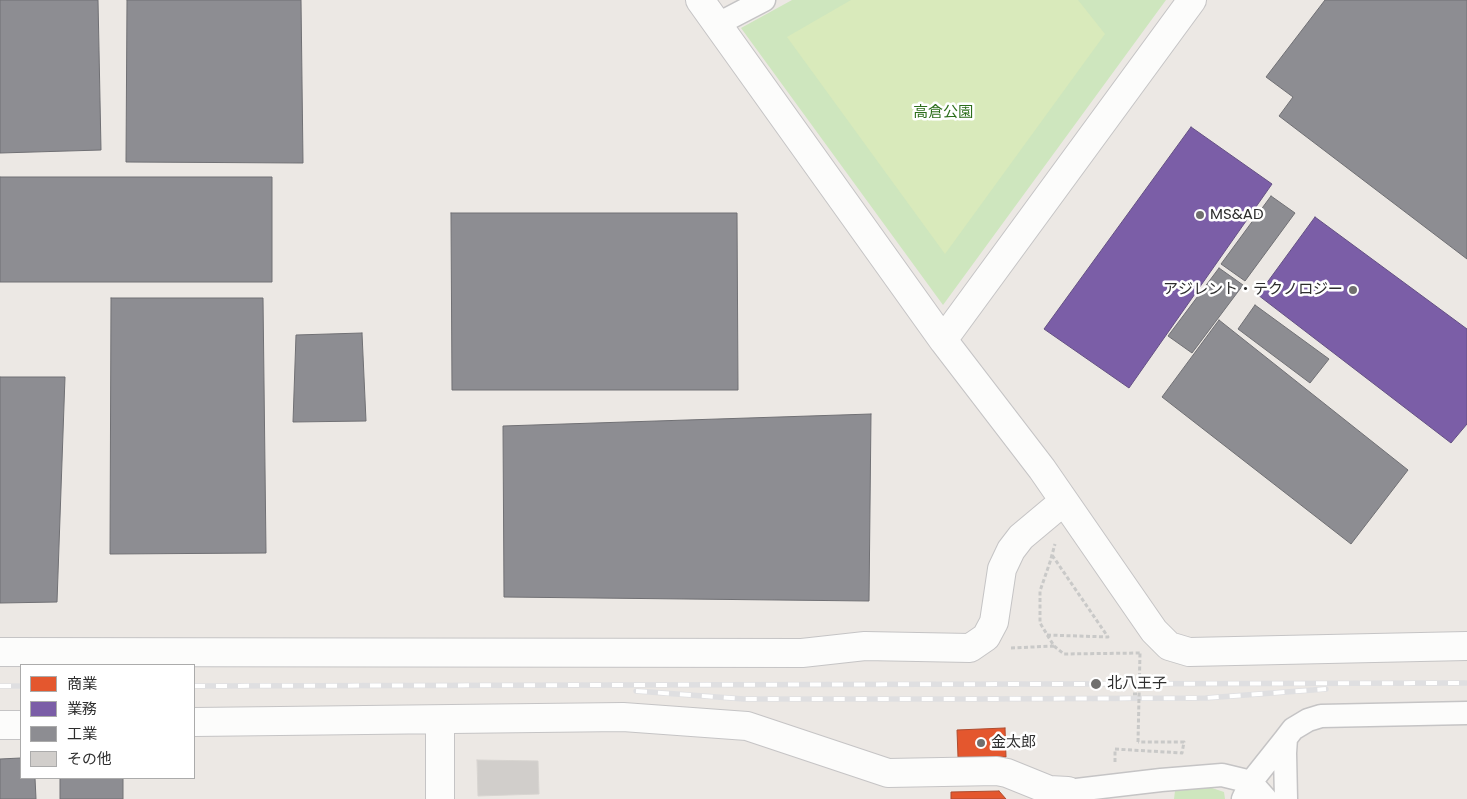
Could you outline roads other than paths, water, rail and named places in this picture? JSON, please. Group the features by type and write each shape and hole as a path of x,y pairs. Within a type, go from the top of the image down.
{"street":[{"path":"700,0 943,340 1042,469 1154,631 1169,646 1189,652 1467,646"},
{"path":"718,24 764,0"},
{"path":"943,340 1192,0"},
{"path":"0,652 802,653 866,646 970,648 986,638 994,622 1002,569 1011,550 1021,537 1064,501"},
{"path":"1247,791 1293,729 1308,720 1321,716 1467,712"},
{"path":"195,722 623,717 747,726 888,773 997,771 1007,773 1023,789 1068,791 1156,789 1222,775 1247,791 1266,799"},
{"path":"440,720 440,799"},
{"path":"0,725 20,725"},
{"path":"1286,738 1286,799"},
{"path":"1068,791 1093,799"}],"railway":[{"path":"195,686 1467,683"},
{"path":"0,686 20,686"},
{"path":"636,691 744,699 977,699 1206,698 1326,689"}],"place":[{"name":"MS&AD","path":"1200,215"},
{"name":"アジレント・テクノロジー","path":"1353,290"},
{"name":"北八王子","path":"1096,684"},
{"name":"金太郎","path":"981,743"}],"park label":[{"name":"高倉公園","path":"943,113"}]}
